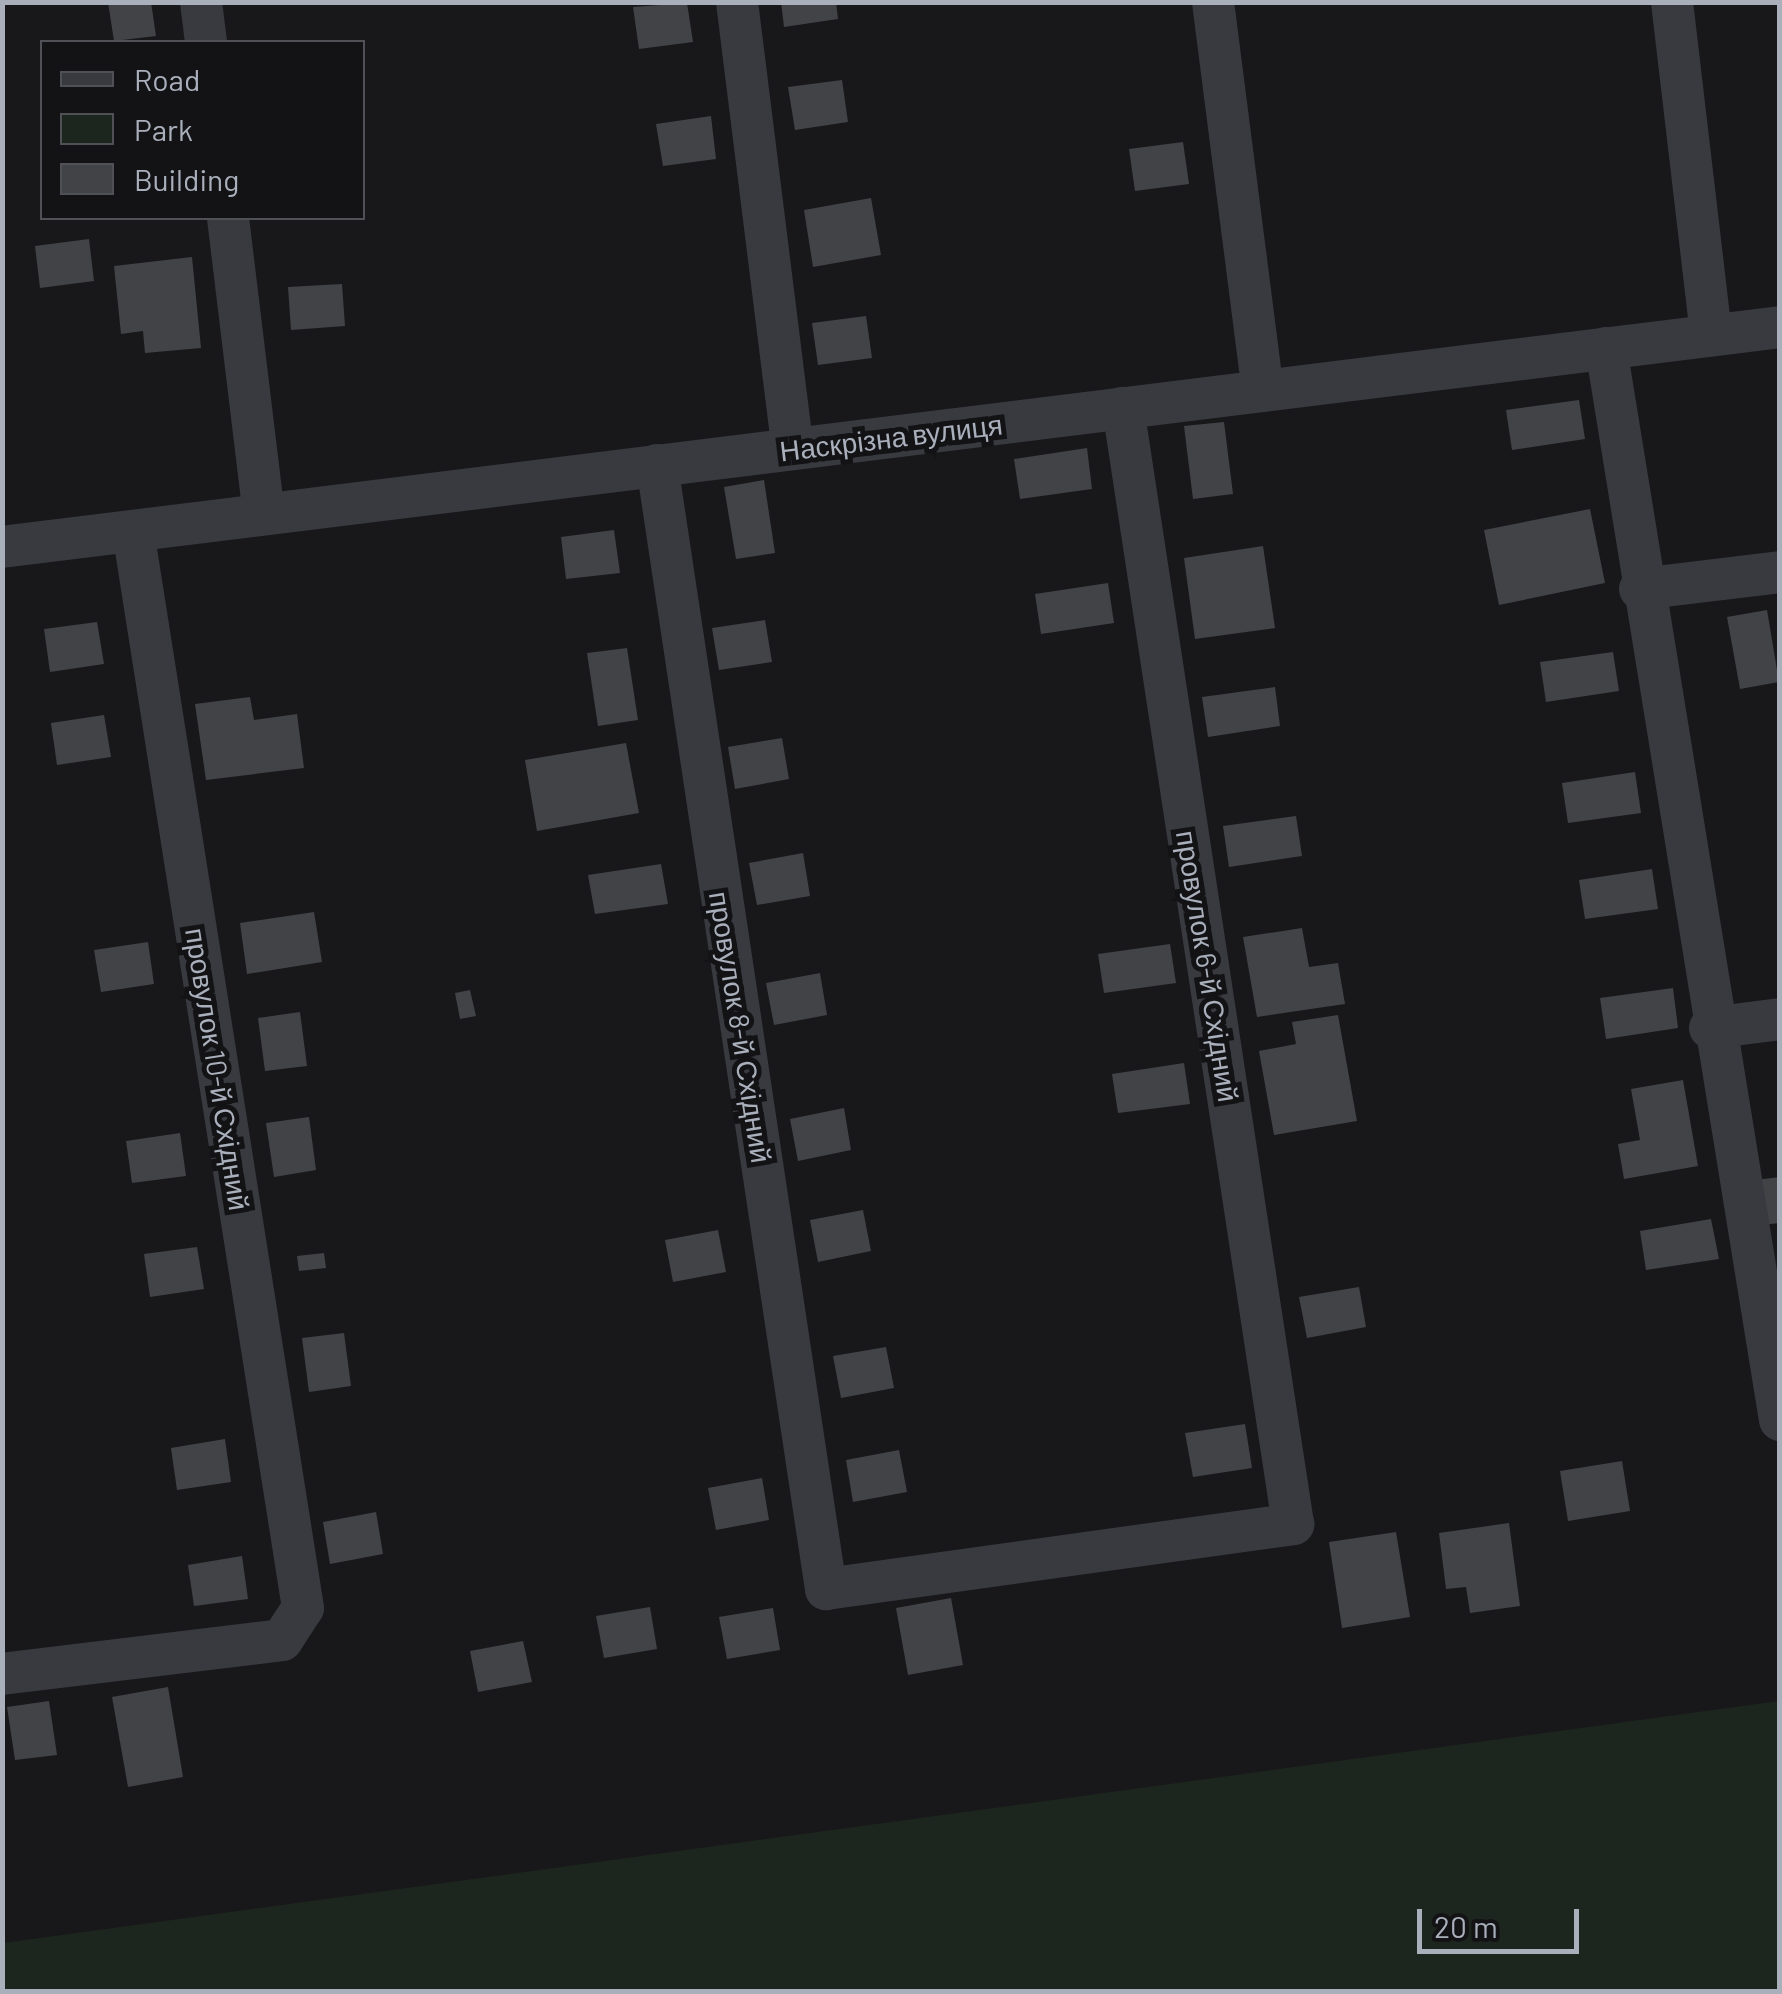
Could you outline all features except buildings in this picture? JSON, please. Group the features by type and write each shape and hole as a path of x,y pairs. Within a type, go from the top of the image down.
{"street":[{"path":"201,2 206,40"},
{"path":"737,2 793,449"},
{"path":"1212,2 1263,391"},
{"path":"1672,2 1711,335"},
{"path":"228,220 264,514"},
{"name":"Наскрізна вулиця","path":"2,547 1780,326"},
{"path":"1606,348 1710,1028 1780,1420"},
{"name":"провулок 6-й Східний","path":"826,1589 1293,1524 1123,408"},
{"name":"провулок 8-й Східний","path":"657,466 826,1589"},
{"name":"провулок 10-й Східний","path":"2,1674 282,1640 302,1608 133,531"},
{"path":"1640,589 1780,572"},
{"path":"1710,1028 1780,1019"}],"green space":[{"path":"1779,1701 1779,1991 3,1991 3,1943"}]}
